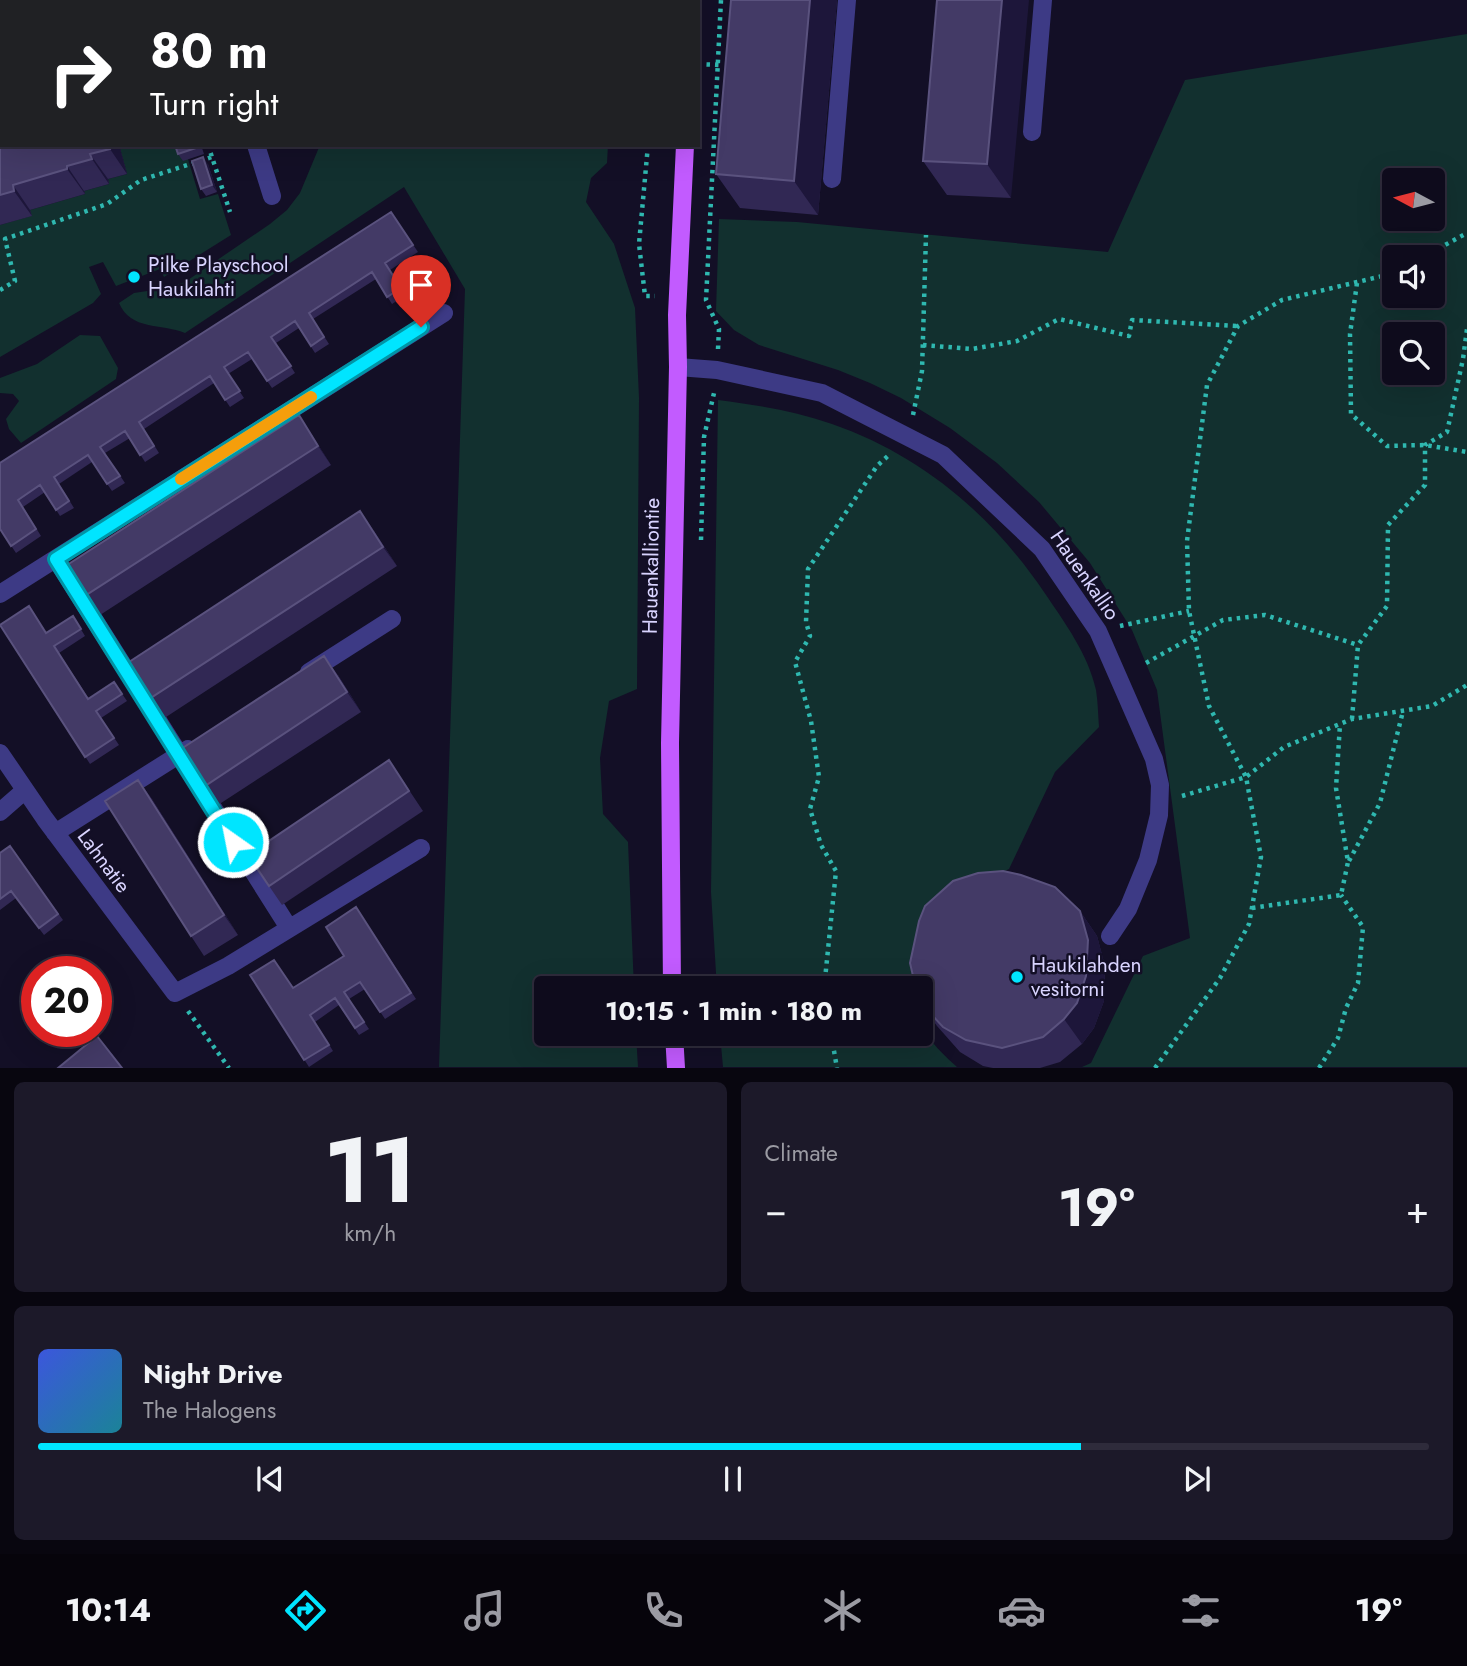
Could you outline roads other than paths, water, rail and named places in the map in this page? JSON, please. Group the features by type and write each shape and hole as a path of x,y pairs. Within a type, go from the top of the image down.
{"main road":[{"name":"Hauenkalliontie","path":"672,976 670,743 678,299 685,147"},
{"path":"675,1046 676,1068"}],"street":[{"path":"832,179 847,0"},
{"path":"1032,132 1043,0"},
{"path":"257,147 272,196"},
{"path":"0,594 444,313"},
{"name":"Hauenkallio","path":"678,368 717,370 822,393 943,456 1042,549 1098,631 1154,759 1160,785 1159,814 1148,860 1128,909 1110,936"},
{"path":"56,559 289,928 421,848"},
{"path":"291,684 392,619"},
{"path":"55,833 201,741"},
{"name":"Lahnatie","path":"0,753 24,791 175,993 228,966 289,928"},
{"path":"0,812 24,791"}],"place":[{"name":"Pilke Playschool Haukilahti","path":"134,277"},
{"name":"Haukilahden vesitorni","path":"1017,977"}]}
